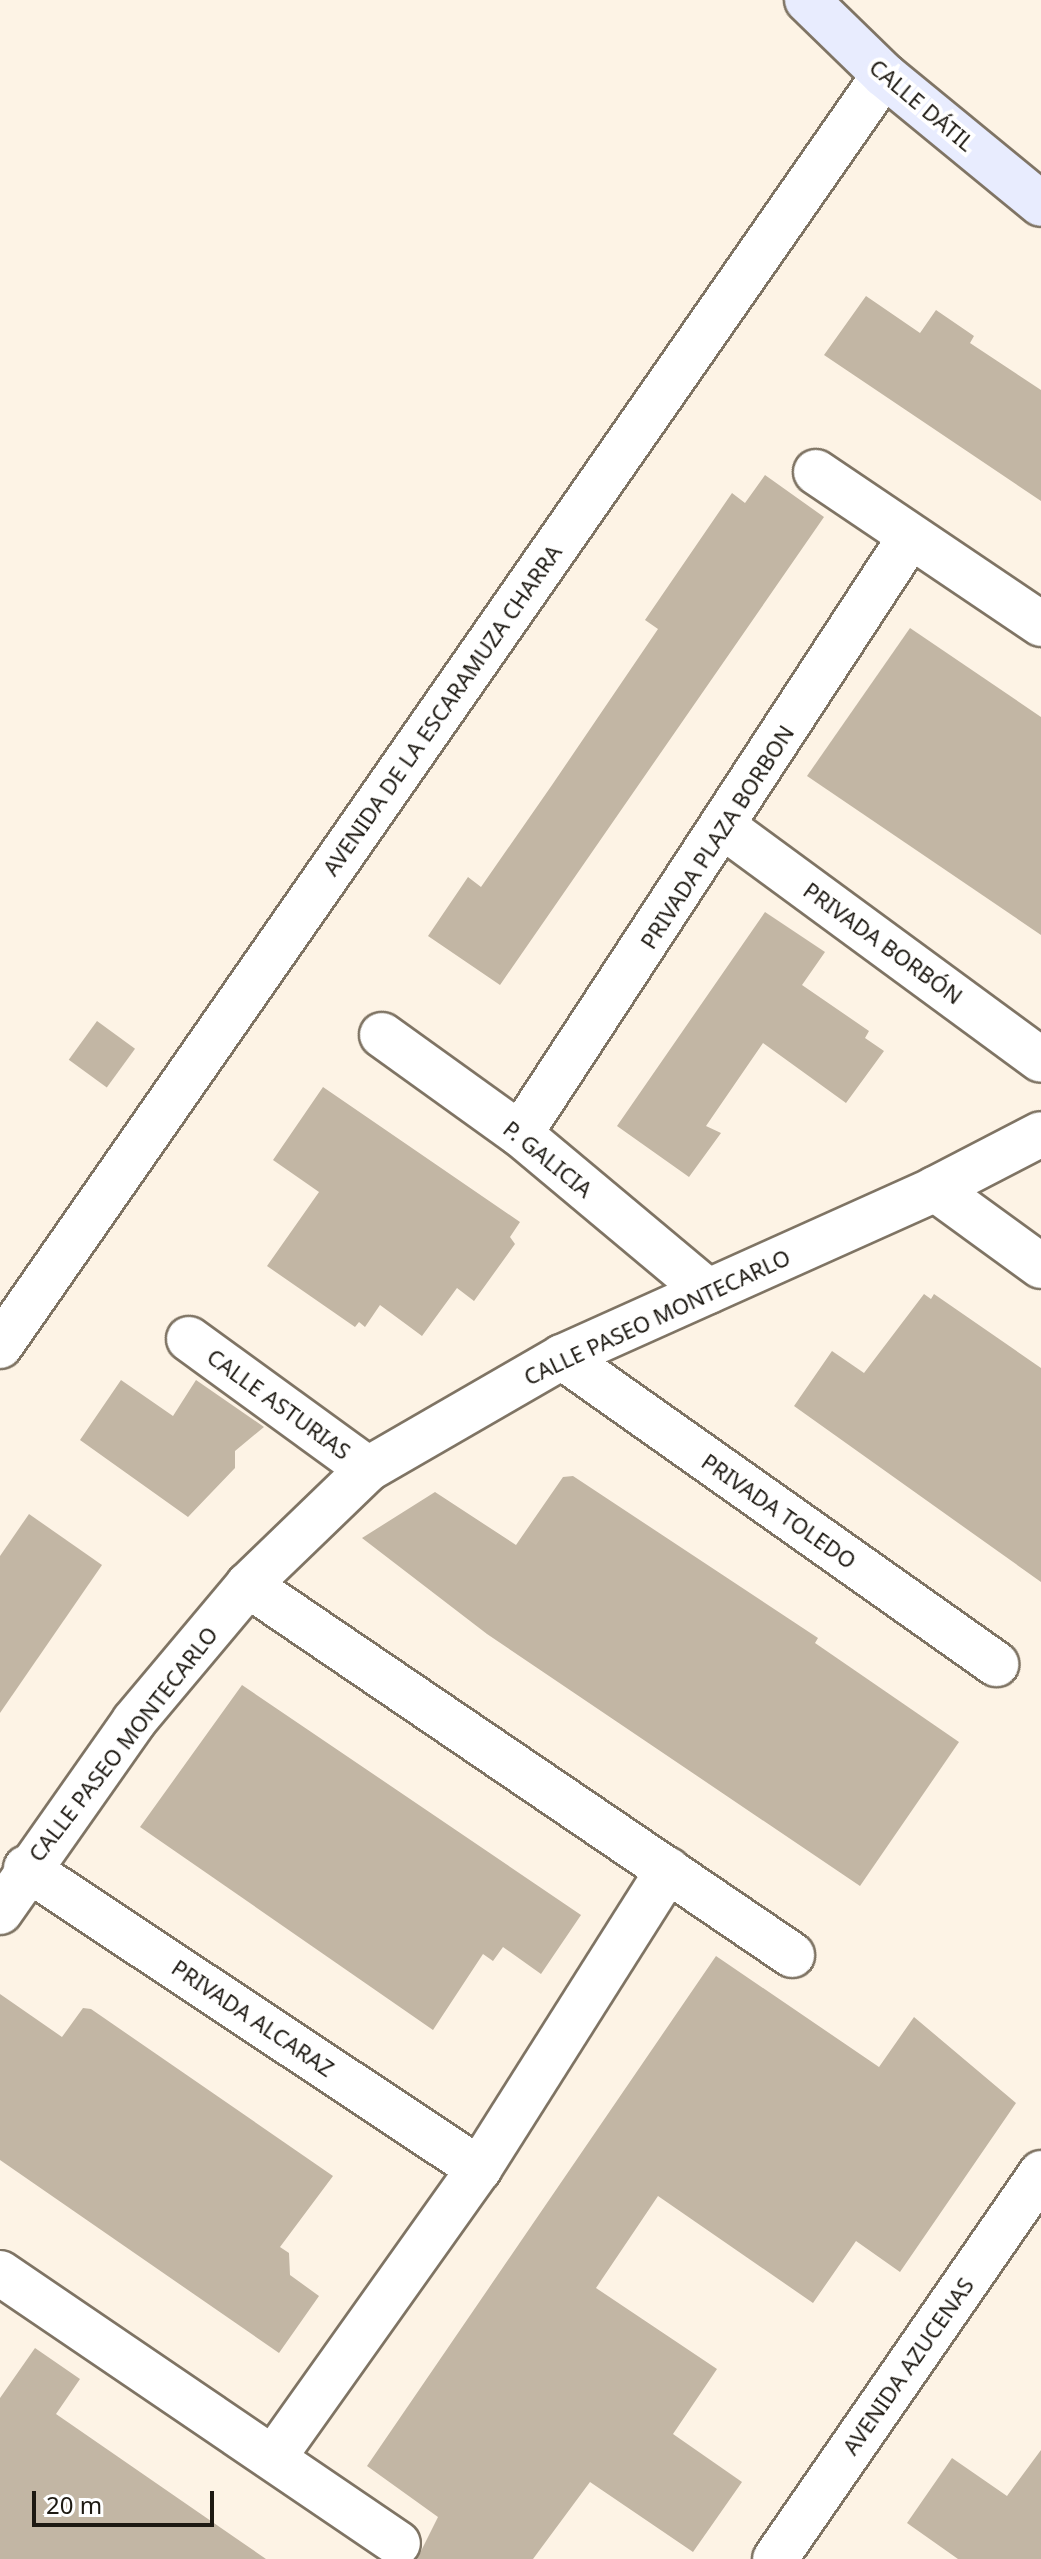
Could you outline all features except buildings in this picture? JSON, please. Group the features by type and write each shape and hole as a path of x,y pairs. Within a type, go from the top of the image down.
{"street":[{"name":"CALLE DÁTIL","path":"807,0 884,75 1041,204"},
{"name":"AVENIDA DE LA ESCARAMUZA CHARRA","path":"0,1346 884,75"},
{"path":"816,472 1041,624"},
{"name":"PRIVADA PLAZA BORBON","path":"520,1134 724,827 910,537"},
{"name":"PRIVADA BORBÓN","path":"724,827 1041,1060"},
{"name":"P. GALICIA","path":"382,1035 520,1134 708,1291"},
{"name":"CALLE PASEO MONTECARLO","path":"0,1912 26,1868 134,1721 248,1585 368,1469 562,1357 935,1189 1041,1134"},
{"path":"935,1189 1041,1266"},
{"name":"CALLE ASTURIAS","path":"189,1339 368,1469"},
{"name":"PRIVADA TOLEDO","path":"562,1357 996,1664"},
{"path":"248,1585 792,1955"},
{"name":"PRIVADA ALCARAZ","path":"26,1868 479,2169"},
{"path":"274,2457 479,2169 668,1870"},
{"name":"AVENIDA AZUCENAS","path":"775,2559 1041,2173"},
{"path":"0,2273 398,2543"}]}
